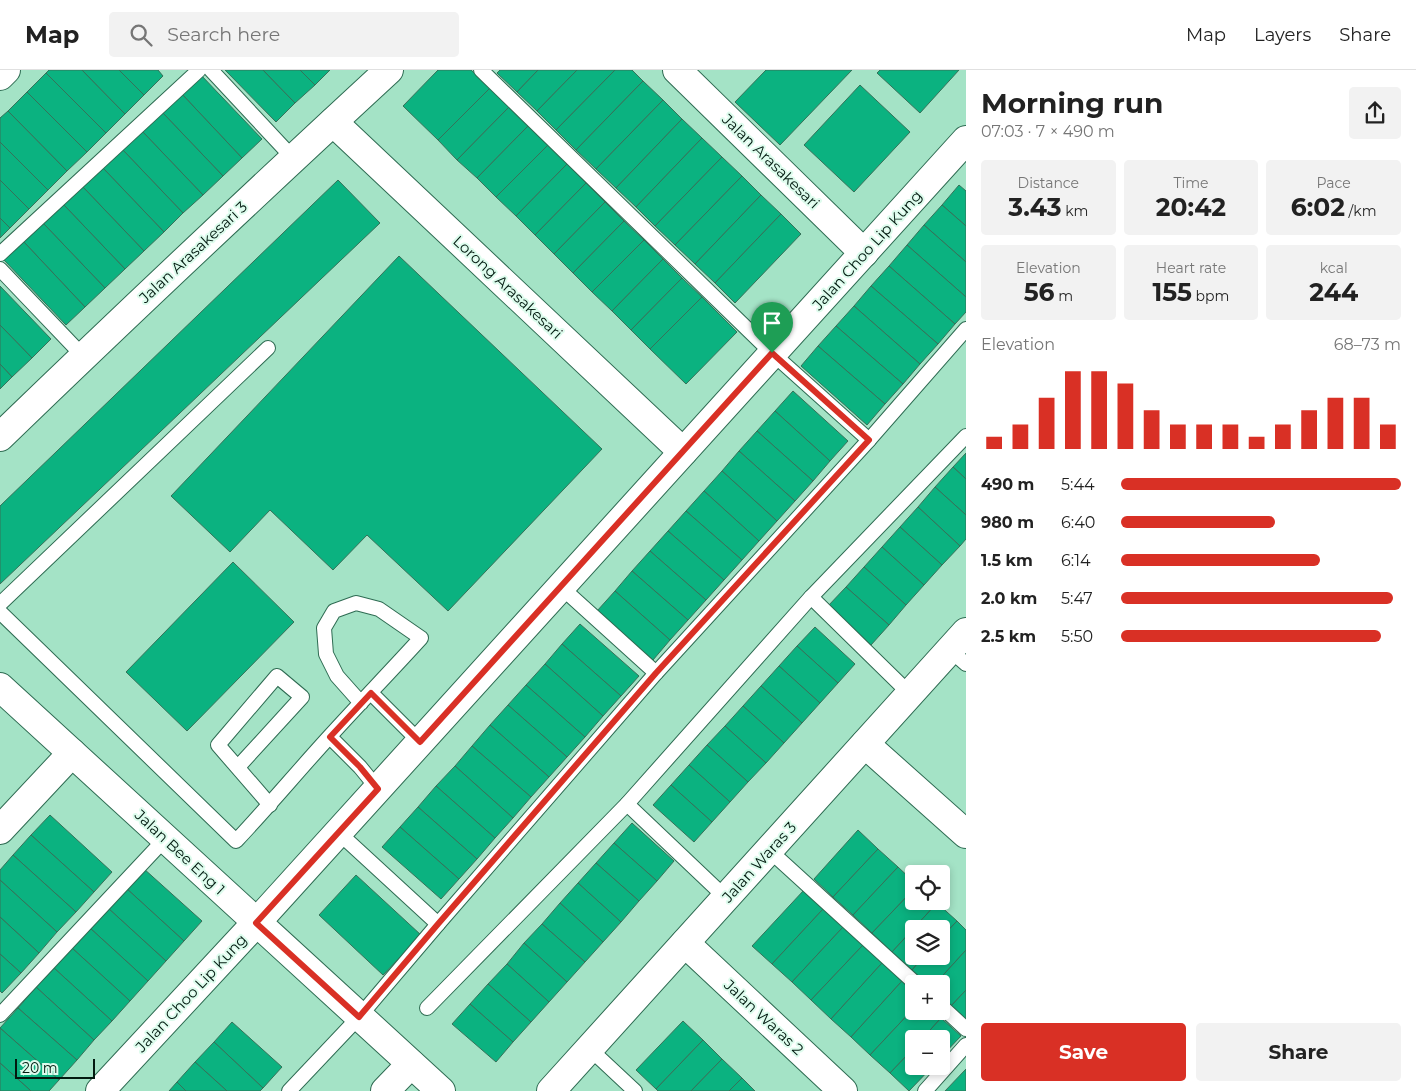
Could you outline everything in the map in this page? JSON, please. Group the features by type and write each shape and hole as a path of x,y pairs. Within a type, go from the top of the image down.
{"street":[{"path":"0,76 6,70"},
{"name":"Jalan Arasakesari 3","path":"0,437 83,356 389,70"},
{"name":"Jalan Arasakesari","path":"677,70 864,253"},
{"name":"Lorong Arasakesari","path":"333,122 683,452"},
{"name":"Jalan Choo Lip Kung","path":"100,1091 256,923 966,140"},
{"name":"Jalan Waras 3","path":"551,1091 910,694 961,649"},
{"name":"Jalan Bee Eng 1","path":"0,687 441,1091"},
{"path":"866,744 966,834"},
{"path":"0,830 72,753"},
{"name":"Jalan Waras 2","path":"685,943 842,1091"},
{"path":"385,1091 410,1064"}],"lane":[{"path":"0,254 199,70"},
{"path":"211,70 293,158"},
{"path":"481,70 772,353 869,440"},
{"path":"0,269 83,356"},
{"path":"289,1091 359,1017 656,673 869,440 966,329"},
{"path":"0,604 268,348"},
{"path":"427,1008 627,804 811,597 966,436"},
{"path":"561,587 656,673"},
{"path":"811,597 910,694"},
{"path":"0,612 236,841 270,805 330,737 366,698 421,638 379,609 356,603 334,611 324,628 326,654 338,676 366,698 420,742"},
{"path":"238,767 302,697 277,676 218,745 270,805"},
{"path":"330,737 360,767 378,789"},
{"path":"627,804 726,898"},
{"path":"338,832 438,924"},
{"path":"0,1015 165,839"},
{"path":"769,850 906,975"},
{"path":"950,1014 966,1028"},
{"path":"924,1091 966,1045"},
{"path":"590,1049 635,1091"}],"building":[{"path":"49,70 82,70 125,114 106,133 46,73"},
{"path":"82,70 119,70 144,95 125,114"},
{"path":"119,70 158,70 163,76 144,95"},
{"path":"225,70 263,70 295,103 276,122"},
{"path":"263,70 300,70 315,85 295,103"},
{"path":"300,70 330,70 315,85"},
{"path":"438,70 471,70 490,88 438,140 403,106"},
{"path":"500,70 538,70 517,92 497,73"},
{"path":"538,70 577,70 537,111 517,92"},
{"path":"577,70 615,70 556,130 537,111"},
{"path":"615,70 632,70 643,81 576,150 556,130"},
{"path":"766,70 852,70 780,145 735,102"},
{"path":"880,70 959,70 920,113 877,73"},
{"path":"46,73 106,133 87,152 27,92"},
{"path":"200,74 262,139 242,158 180,92"},
{"path":"643,81 663,100 596,169 576,150"},
{"path":"860,85 910,132 854,192 804,145"},
{"path":"490,88 509,107 457,160 438,140"},
{"path":"27,92 87,152 67,171 8,111"},
{"path":"180,92 242,158 223,176 161,111"},
{"path":"663,100 682,119 616,188 596,169"},
{"path":"509,107 528,126 477,178 457,160"},
{"path":"8,111 67,171 48,190 0,142 0,118"},
{"path":"161,111 223,176 203,195 141,130"},
{"path":"682,119 702,138 636,207 616,188"},
{"path":"528,126 548,145 496,197 477,178"},
{"path":"141,130 203,195 183,213 121,148"},
{"path":"702,138 722,157 655,226 636,207"},
{"path":"0,142 48,190 29,209 0,180"},
{"path":"548,145 567,164 516,216 496,197"},
{"path":"121,148 183,213 164,232 102,167"},
{"path":"722,157 742,176 675,245 655,226"},
{"path":"567,164 586,183 535,235 516,216"},
{"path":"102,167 164,232 144,251 82,186"},
{"path":"742,176 761,195 695,264 675,245"},
{"path":"0,180 29,209 10,228 0,218"},
{"path":"338,180 380,223 0,584 0,506"},
{"path":"586,183 605,202 554,254 535,235"},
{"path":"959,185 966,191 966,226 942,205"},
{"path":"82,186 144,251 125,269 63,204"},
{"path":"761,195 781,214 715,283 695,264"},
{"path":"605,202 624,221 573,273 554,254"},
{"path":"63,204 125,269 105,288 43,223"},
{"path":"942,205 966,226 966,262 924,225"},
{"path":"781,214 801,234 735,303 715,283"},
{"path":"0,218 10,228 0,238"},
{"path":"624,221 644,240 592,292 573,273"},
{"path":"43,223 105,288 85,307 23,241"},
{"path":"924,225 966,262 966,297 907,245"},
{"path":"644,240 663,259 612,311 592,292"},
{"path":"23,241 85,307 66,325 4,260"},
{"path":"907,245 966,297 966,312 955,324 889,266"},
{"path":"399,256 602,449 448,611 367,535 333,570 270,510 230,552 171,496"},
{"path":"663,259 682,278 631,330 612,311"},
{"path":"889,266 955,324 938,344 871,286"},
{"path":"682,278 702,297 650,349 631,330"},
{"path":"0,286 51,339 32,358 0,325"},
{"path":"871,286 938,344 920,364 854,306"},
{"path":"702,297 737,332 686,384 650,349"},
{"path":"854,306 920,364 903,384 836,326"},
{"path":"0,325 32,358 12,377 0,364"},
{"path":"836,326 903,384 885,404 818,346"},
{"path":"818,346 885,404 867,425 801,366"},
{"path":"0,364 12,377 0,389"},
{"path":"793,391 848,441 830,461 775,411"},
{"path":"775,411 830,461 813,481 757,431"},
{"path":"757,431 813,481 795,501 739,451"},
{"path":"739,451 795,501 777,521 722,471"},
{"path":"966,453 966,479 953,467"},
{"path":"953,467 966,479 966,515 935,487"},
{"path":"722,471 777,521 759,541 704,491"},
{"path":"935,487 966,515 966,539 960,546 918,507"},
{"path":"704,491 759,541 742,560 686,511"},
{"path":"918,507 960,546 942,565 900,527"},
{"path":"686,511 742,560 724,580 668,531"},
{"path":"900,527 942,565 924,585 882,547"},
{"path":"668,531 724,580 706,600 650,551"},
{"path":"882,547 924,585 906,605 864,567"},
{"path":"650,551 706,600 688,620 632,571"},
{"path":"233,562 294,622 187,731 126,672"},
{"path":"864,567 906,605 889,625 846,587"},
{"path":"632,571 688,620 670,640 615,591"},
{"path":"846,587 889,625 871,645 828,606"},
{"path":"615,591 670,640 653,660 597,611"},
{"path":"580,624 639,676 621,696 562,644"},
{"path":"815,627 855,664 838,683 797,646"},
{"path":"562,644 621,696 603,716 545,664"},
{"path":"797,646 838,683 820,703 779,666"},
{"path":"545,664 603,716 585,737 526,685"},
{"path":"779,666 820,703 802,723 761,686"},
{"path":"526,685 585,737 567,757 508,705"},
{"path":"761,686 802,723 784,743 743,706"},
{"path":"508,705 567,757 549,777 490,725"},
{"path":"743,706 784,743 766,763 725,726"},
{"path":"490,725 549,777 531,797 472,746"},
{"path":"725,726 766,763 748,782 707,745"},
{"path":"707,745 748,782 730,802 689,765"},
{"path":"472,746 531,797 513,818 455,766"},
{"path":"689,765 730,802 712,822 671,785"},
{"path":"455,766 513,818 495,838 436,786"},
{"path":"671,785 712,822 694,842 653,805"},
{"path":"436,786 495,838 477,859 418,807"},
{"path":"418,807 477,859 459,879 400,827"},
{"path":"50,815 112,872 94,892 31,835"},
{"path":"632,823 674,861 657,881 614,843"},
{"path":"400,827 459,879 441,899 382,847"},
{"path":"858,830 878,849 833,897 814,879"},
{"path":"31,835 94,892 76,912 13,855"},
{"path":"614,843 657,881 639,901 596,863"},
{"path":"878,849 898,867 853,915 833,897"},
{"path":"13,855 76,912 57,932 0,880 0,870"},
{"path":"596,863 639,901 621,922 578,883"},
{"path":"898,867 905,874 905,898 872,933 853,915"},
{"path":"143,868 202,921 184,941 126,888"},
{"path":"356,875 421,935 383,975 319,915"},
{"path":"0,880 57,932 39,953 0,917"},
{"path":"578,883 621,922 603,942 560,903"},
{"path":"126,888 184,941 166,961 108,908"},
{"path":"804,890 824,908 772,964 752,946"},
{"path":"905,898 905,910 931,910 921,920 905,920 905,938 892,952 872,933"},
{"path":"560,903 603,942 585,962 542,924"},
{"path":"108,908 166,961 148,981 90,928"},
{"path":"824,908 843,927 792,982 772,964"},
{"path":"931,910 945,910 957,921 950,928 950,920 921,920"},
{"path":"0,917 39,953 21,973 0,954"},
{"path":"957,921 966,930 966,950 943,975 917,975 912,970 916,965 950,965 950,928"},
{"path":"542,924 585,962 567,982 524,943"},
{"path":"843,927 863,945 811,1000 792,982"},
{"path":"90,928 148,981 130,1001 72,948"},
{"path":"905,938 905,964 892,952"},
{"path":"524,943 567,982 549,1002 507,964"},
{"path":"863,945 882,963 831,1019 811,1000"},
{"path":"72,948 130,1001 112,1021 54,968"},
{"path":"966,950 966,990 951,1006 950,975 943,975"},
{"path":"0,954 21,973 2,993 0,991"},
{"path":"882,963 902,981 851,1037 831,1019"},
{"path":"507,964 549,1002 531,1022 488,984"},
{"path":"906,965 916,965 912,970"},
{"path":"54,968 112,1021 94,1040 36,987"},
{"path":"902,981 905,984 905,1018 870,1055 851,1037"},
{"path":"488,984 531,1022 513,1042 470,1004"},
{"path":"36,987 94,1040 77,1060 18,1008"},
{"path":"966,990 966,1020 951,1006"},
{"path":"470,1004 513,1042 496,1062 452,1024"},
{"path":"18,1008 77,1060 59,1080 0,1028"},
{"path":"905,1018 905,1020 939,1020 930,1030 905,1030 905,1057 890,1073 870,1055"},
{"path":"939,1020 943,1020 961,1036 950,1048 950,1030 930,1030"},
{"path":"683,1021 703,1040 656,1089 636,1070"},
{"path":"232,1022 282,1067 263,1088 214,1042"},
{"path":"0,1028 59,1080 49,1091 31,1091 0,1063"},
{"path":"703,1040 722,1059 691,1091 658,1091 656,1089"},
{"path":"214,1042 263,1088 260,1091 227,1091 195,1062"},
{"path":"905,1057 905,1075 924,1075 909,1091 890,1073"},
{"path":"722,1059 742,1078 729,1091 691,1091"},
{"path":"195,1062 227,1091 186,1091 177,1082"},
{"path":"0,1063 31,1091 0,1091"},
{"path":"966,1069 966,1091 945,1091"},
{"path":"742,1078 755,1091 729,1091"},
{"path":"177,1082 186,1091 169,1091"}],"route":[{"path":"772,353 869,440 656,673 359,1017 256,923 378,789 360,767 330,737 371,693 420,742 772,353"}]}
